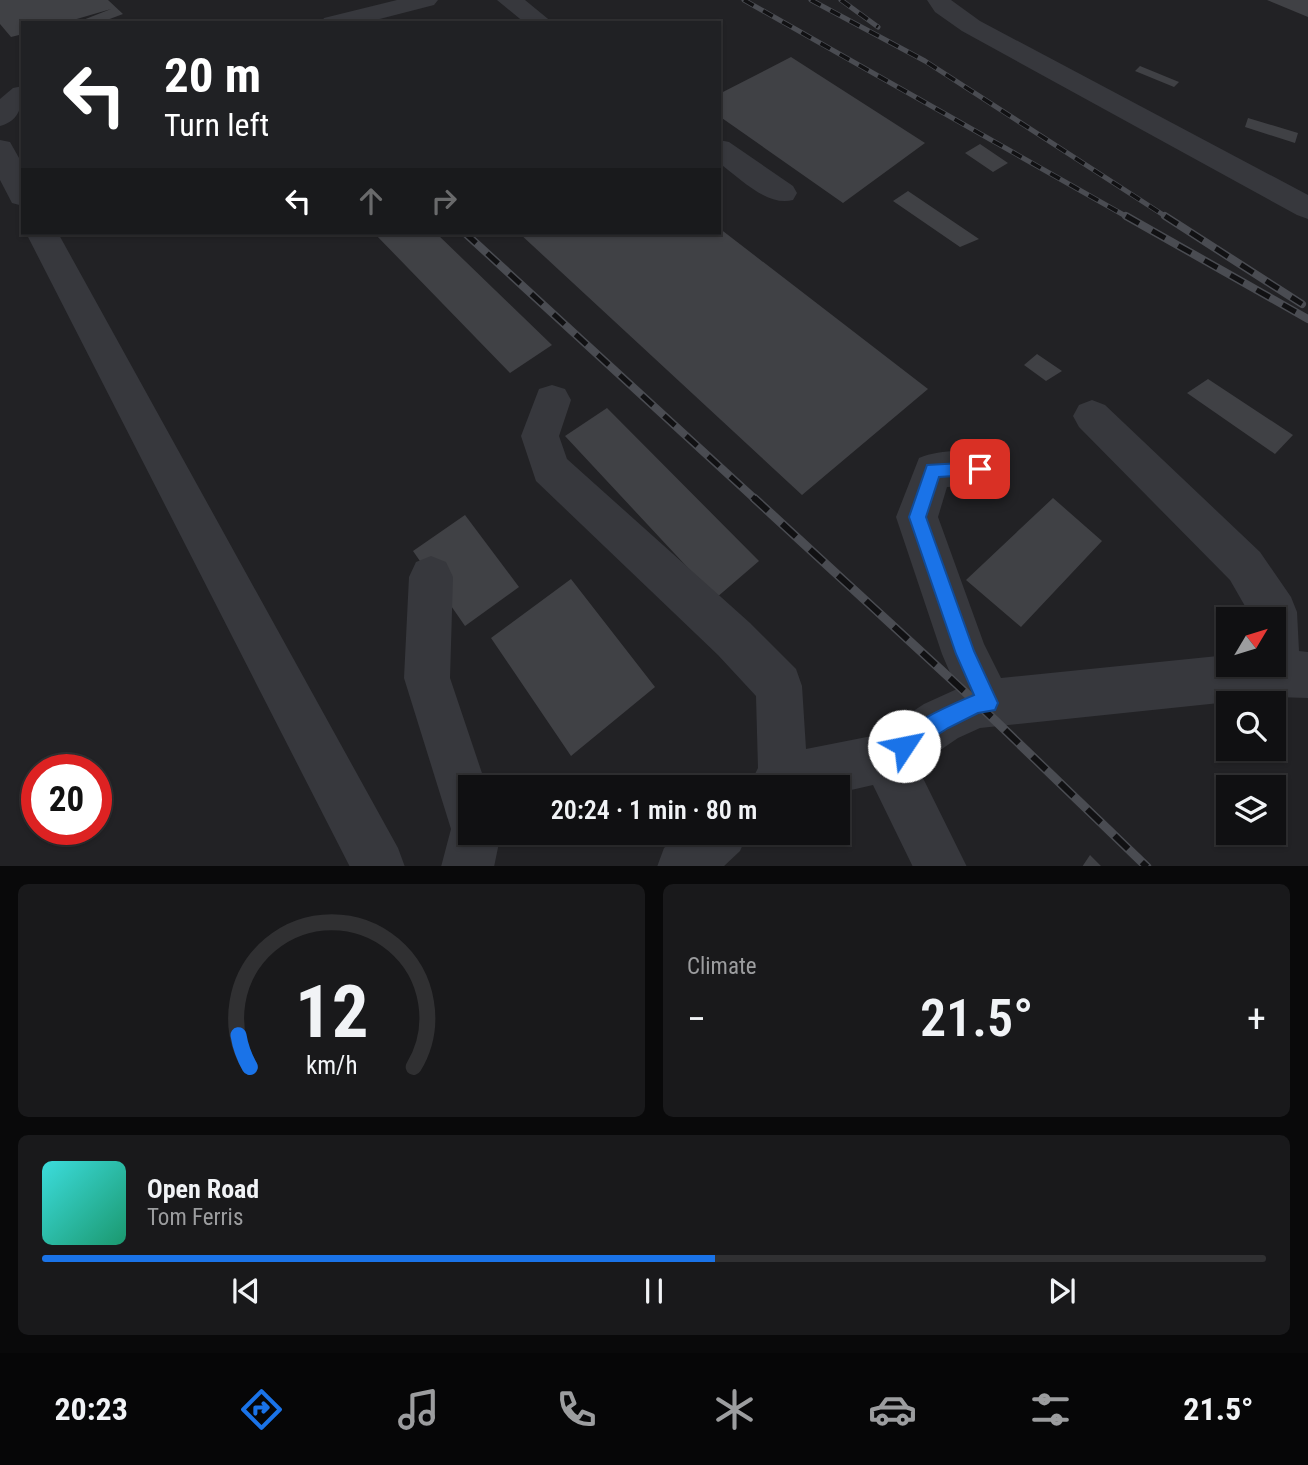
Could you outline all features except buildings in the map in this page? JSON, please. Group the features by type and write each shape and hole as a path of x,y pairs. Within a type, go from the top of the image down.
{"street":[{"path":"340,21 426,0"},
{"path":"509,0 538,21"},
{"path":"939,0 971,26 1308,208"},
{"path":"0,117 21,96"},
{"path":"0,149 21,192"},
{"path":"721,150 782,193"},
{"path":"43,235 379,866"},
{"path":"552,400 540,436 550,468 734,639 779,686 778,775"},
{"path":"813,775 886,758 941,720 978,704 1292,674 1275,612 1245,566 1184,510 1092,416"},
{"path":"980,469 933,470 917,517 965,654 988,703"},
{"path":"431,577 427,678 458,775"},
{"path":"886,758 941,866"},
{"path":"467,866 472,845"},
{"path":"683,866 708,845"}],"shaded area":[{"path":"0,0 1308,0 1308,866 0,866"}],"railway":[{"path":"744,0 1129,218"},
{"path":"811,0 925,61 1168,218"},
{"path":"841,0 878,27"},
{"path":"1126,216 1308,319"},
{"path":"1165,216 1302,304"},
{"path":"467,235 756,500"},
{"path":"754,498 978,704 1146,866"}],"route":[{"path":"904,746 941,720 978,704 988,703 965,654 917,517 933,470 980,469"}]}
